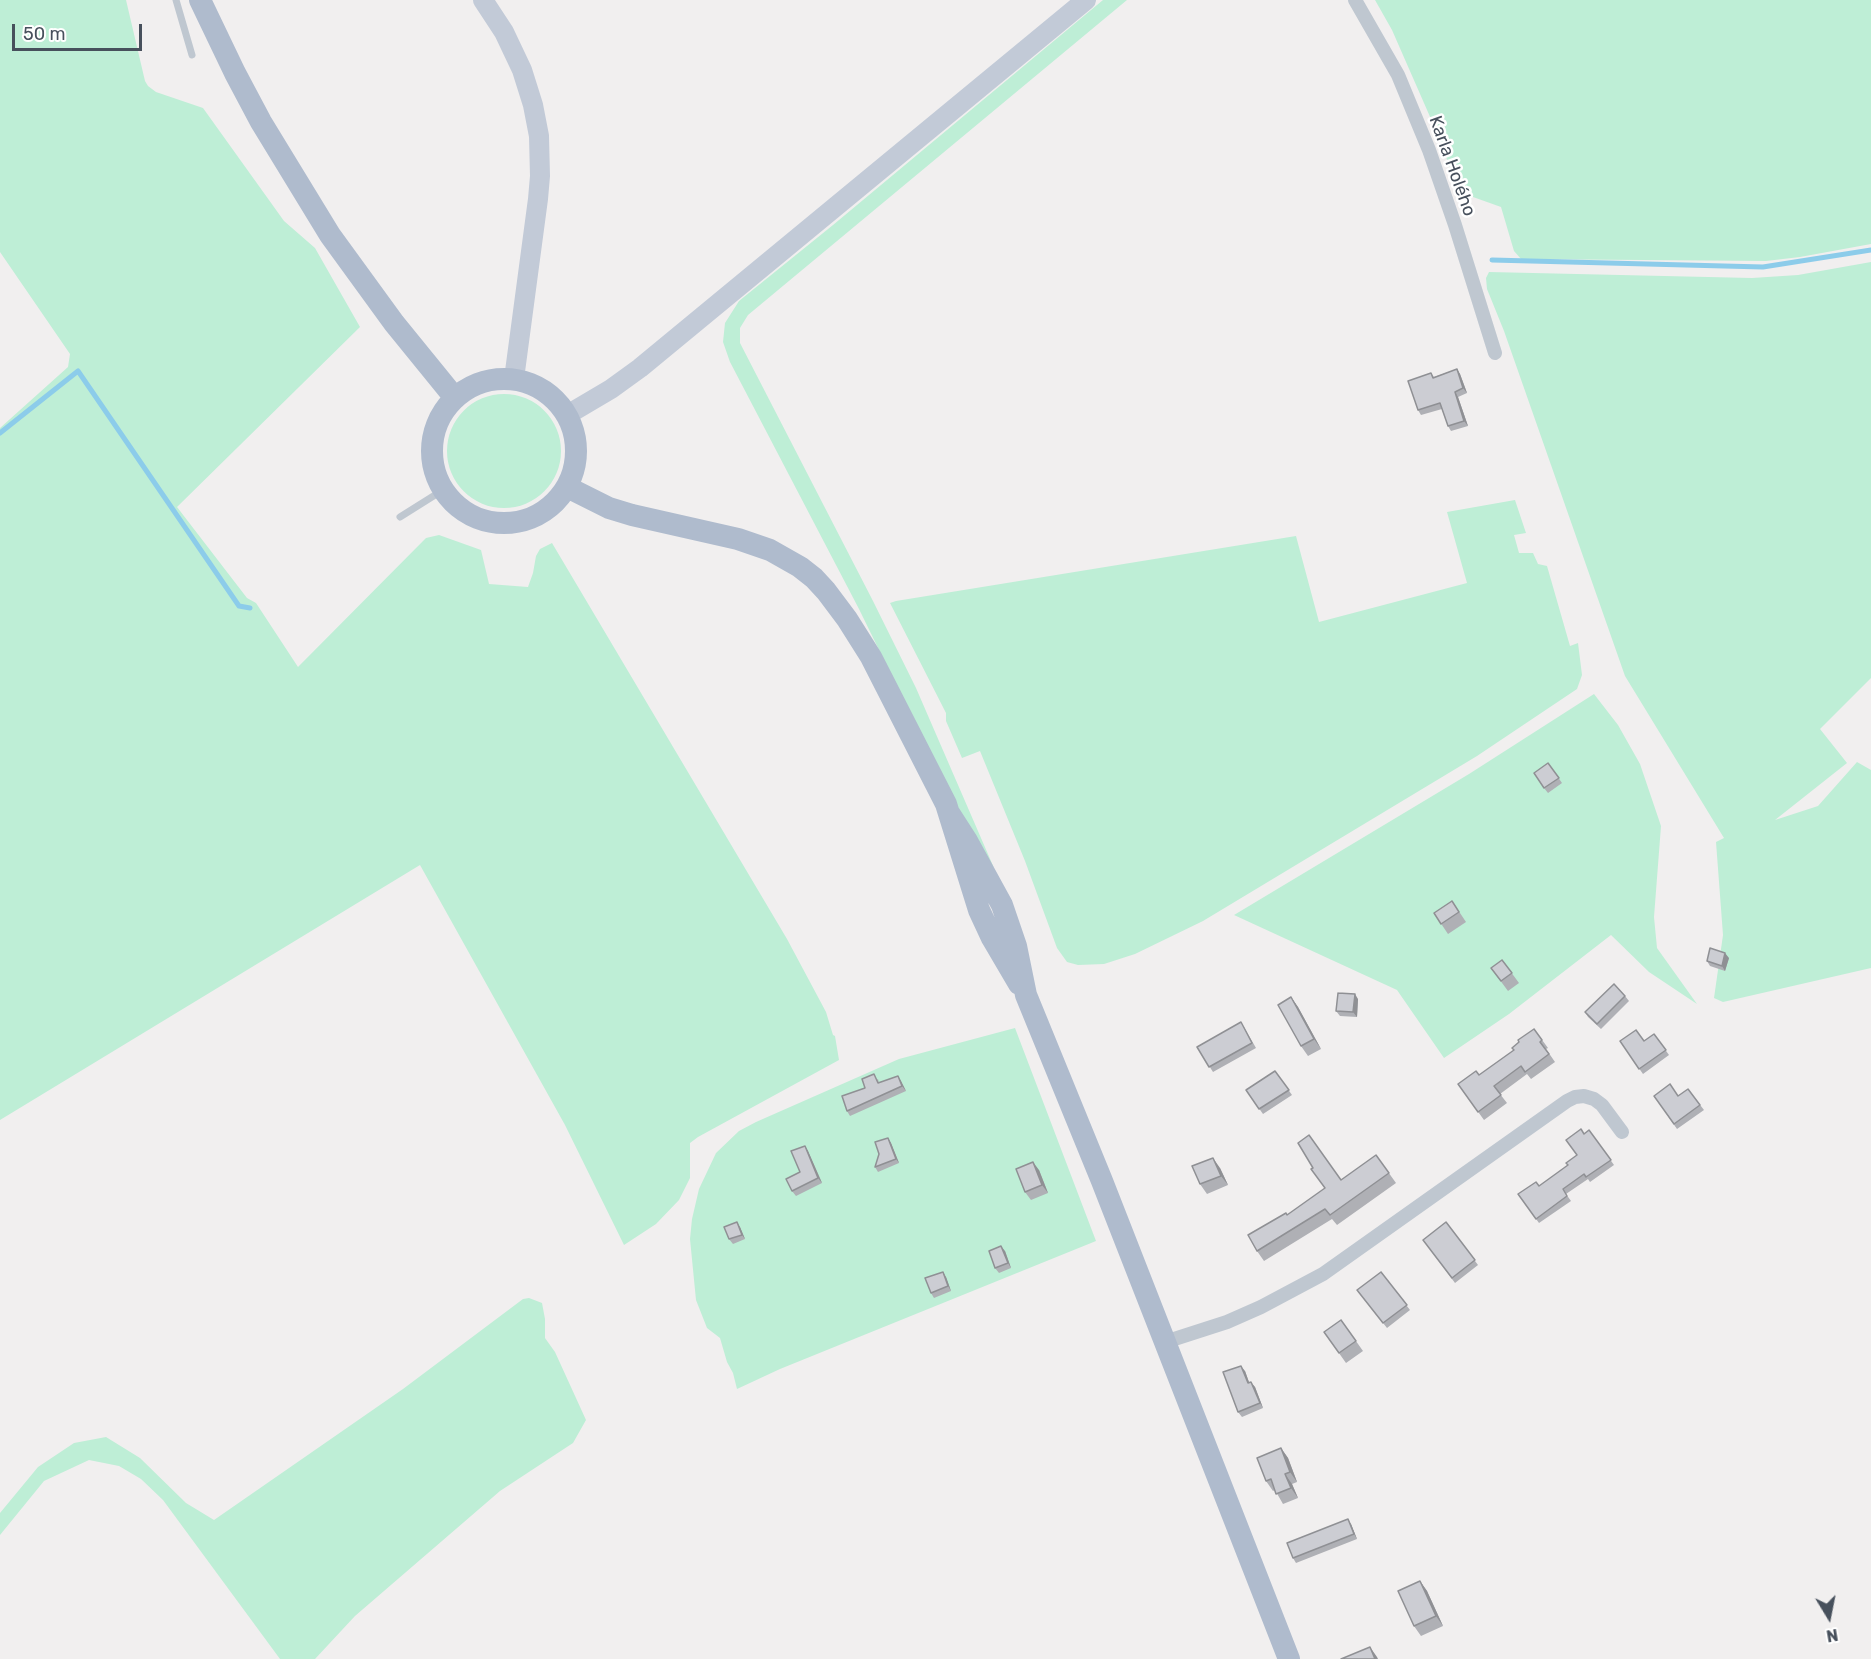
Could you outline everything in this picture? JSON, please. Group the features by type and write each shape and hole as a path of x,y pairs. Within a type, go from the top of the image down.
{"main road":[{"path":"200,0 261,122 330,235 383,309 455,398"},
{"path":"483,0 504,32 522,70 533,105 539,144 540,176 536,219 514,380"},
{"path":"567,415 611,389 640,368 1086,0"},
{"path":"514,380 545,391 560,404 575,436 577,451 573,474 567,487 553,505 527,520 504,524 485,521 466,513 456,505 443,490 436,477 432,463 432,441 441,414 455,398 473,386 486,381 514,380"},
{"path":"567,487 609,508 738,539 786,558 814,578 837,605 871,657 949,813 984,922 1026,995 1289,1659"}],"street":[{"name":"Karla Holého","path":"1355,0 1398,75 1429,150 1455,225 1494,353"},
{"path":"1165,1342 1227,1322 1323,1274 1575,1097 1584,1096 1594,1099 1602,1105 1622,1132"}],"lane":[{"path":"176,0 192,55"},
{"path":"400,517 443,490"}],"green space":[{"path":"0,0 126,0 148,86 156,92 203,108 284,221 315,248 360,327 177,507 247,598 256,603 298,667 426,538 439,535 481,550 489,584 528,587 536,556 540,549 552,543 787,939 826,1012 835,1036 839,1060 690,1143 690,1178 679,1200 656,1224 624,1245 565,1125 420,865 0,1120 0,428 68,367 70,354 0,252"},
{"path":"1103,0 1127,0 748,315 740,328 740,343 916,688 994,868 968,832 859,609 730,362 723,342 725,323 739,301"},
{"path":"1375,0 1871,0 1871,244 1766,261 1521,259 1514,251 1501,207 1459,192 1438,135 1392,30"},
{"path":"1871,262 1871,678 1820,729 1847,763 1775,820 1818,806 1857,762 1871,770 1871,968 1723,1002 1714,998 1723,935 1716,842 1724,838 1625,676 1504,331 1487,289 1486,278 1489,272 1752,278 1798,275"},
{"path":"504,394 526,398 545,410 557,429 561,451 557,473 545,492 526,504 504,508 482,504 463,492 451,473 447,451 451,429 463,410 482,398"},
{"path":"1515,500 1526,533 1514,535 1519,553 1533,553 1538,564 1547,566 1570,646 1578,643 1582,675 1577,689 1477,756 1203,921 1135,954 1104,964 1078,965 1067,962 1057,948 1025,861 980,751 962,758 946,721 946,713 890,603 1296,536 1319,622 1467,583 1447,512"},
{"path":"1594,694 1618,725 1640,764 1661,826 1654,917 1657,948 1697,1004 1649,972 1611,935 1509,1014 1444,1058 1397,990 1234,915 1469,774"},
{"path":"1015,1028 1096,1241 780,1369 737,1389 720,1338 707,1328 696,1300 690,1239 699,1189 716,1153 739,1131 756,1122 899,1059"},
{"path":"529,1298 542,1303 545,1338 555,1352 586,1420 573,1443 500,1491 355,1616 315,1659 280,1659 163,1500 141,1479 119,1466 89,1460 44,1481 0,1535 0,1513 38,1467 74,1443 106,1437 140,1458 186,1503 214,1520 403,1389 523,1299"}],"building":[{"path":"1457,369 1463,388 1455,392 1464,421 1448,426 1440,403 1418,410 1408,381 1431,373 1433,378"},
{"path":"1548,763 1559,778 1544,788 1534,773"},
{"path":"1452,901 1459,912 1441,924 1434,913"},
{"path":"1710,948 1725,953 1722,966 1707,961"},
{"path":"1502,960 1512,973 1501,981 1491,968"},
{"path":"1614,984 1625,996 1597,1024 1585,1012"},
{"path":"1338,993 1355,994 1353,1012 1336,1011"},
{"path":"1291,997 1314,1039 1301,1046 1278,1005"},
{"path":"1241,1022 1252,1043 1209,1067 1197,1047"},
{"path":"1534,1029 1549,1054 1525,1072 1521,1066 1494,1086 1501,1095 1478,1112 1458,1084 1476,1071 1479,1075 1514,1050 1512,1048 1519,1042 1518,1040"},
{"path":"1636,1030 1644,1041 1654,1034 1666,1050 1639,1069 1620,1041"},
{"path":"1275,1071 1289,1090 1259,1109 1246,1090"},
{"path":"874,1074 878,1083 898,1076 902,1086 847,1111 842,1096 865,1088 862,1079"},
{"path":"1670,1084 1678,1096 1688,1089 1700,1105 1674,1124 1654,1096"},
{"path":"1581,1129 1584,1134 1589,1130 1611,1160 1586,1177 1584,1174 1563,1189 1567,1196 1536,1219 1518,1194 1536,1182 1539,1186 1568,1165 1566,1163 1577,1155 1566,1140"},
{"path":"1309,1135 1341,1180 1376,1155 1389,1173 1330,1215 1325,1209 1257,1251 1248,1235 1286,1213 1287,1215 1325,1188 1311,1169 1313,1168 1298,1143"},
{"path":"888,1138 896,1159 875,1167 879,1154 875,1142"},
{"path":"805,1146 818,1178 792,1191 786,1179 800,1172 791,1151"},
{"path":"1213,1158 1221,1176 1200,1184 1192,1166"},
{"path":"1033,1162 1042,1185 1025,1192 1016,1169"},
{"path":"737,1222 742,1235 729,1239 724,1227"},
{"path":"1446,1222 1475,1260 1452,1278 1423,1240"},
{"path":"1001,1246 1008,1263 995,1268 989,1251"},
{"path":"943,1272 948,1286 931,1293 925,1278"},
{"path":"1381,1272 1407,1305 1383,1323 1357,1290"},
{"path":"1341,1320 1356,1341 1339,1353 1324,1332"},
{"path":"1241,1366 1260,1403 1238,1412 1223,1372"},
{"path":"1281,1448 1290,1472 1285,1474 1291,1488 1276,1494 1271,1479 1266,1481 1257,1458"},
{"path":"1348,1519 1354,1534 1293,1558 1287,1543"},
{"path":"1420,1581 1436,1616 1414,1626 1398,1591"},
{"path":"1370,1647 1375,1659 1341,1659"}],"waterway":[{"path":"1492,260 1763,267 1871,250"},
{"path":"0,433 78,371 239,606 250,608"}]}
